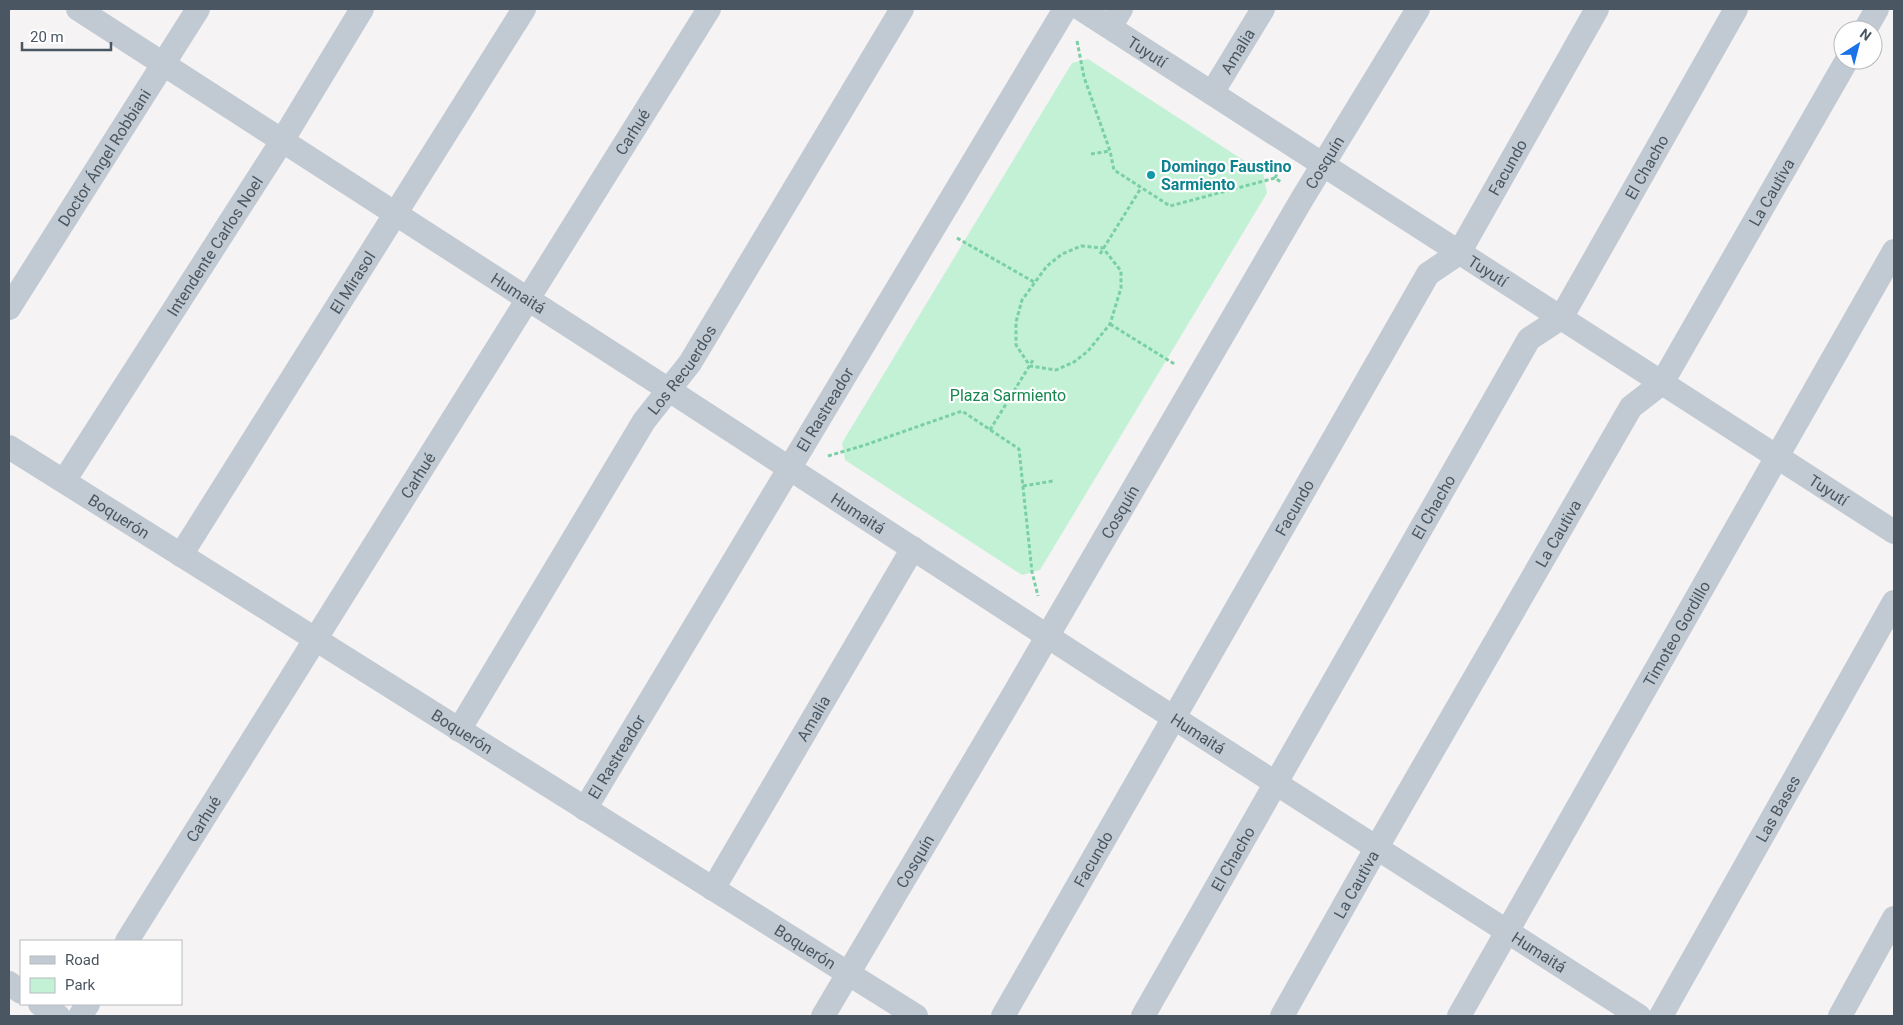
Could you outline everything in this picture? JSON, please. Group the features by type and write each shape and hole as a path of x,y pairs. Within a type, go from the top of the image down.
{"street":[{"name":"Humaitá","path":"78,9 1639,1016"},
{"name":"Doctor Ángel Robbiani","path":"9,308 198,9"},
{"name":"Intendente Carlos Noel","path":"64,481 282,141 362,9"},
{"name":"El Mirasol","path":"181,555 524,9"},
{"name":"Carhué","path":"128,940 709,9"},
{"name":"Los Recuerdos","path":"459,730 644,421 690,363 902,9"},
{"name":"El Rastreador","path":"585,809 1064,9"},
{"name":"Tuyutí","path":"1081,9 1115,18 1212,93 1778,458 1893,530"},
{"name":"Amalia","path":"1212,93 1263,9"},
{"name":"Cosquín","path":"823,1016 1048,636 1302,199 1324,166 1418,9"},
{"name":"Facundo","path":"1003,1016 1428,274 1459,253 1598,9"},
{"name":"El Chacho","path":"1143,1016 1529,340 1561,318 1736,9"},
{"path":"1871,20 1877,9"},
{"name":"La Cautiva","path":"1282,1016 1631,407 1662,383 1841,70"},
{"name":"Timoteo Gordillo","path":"1460,1016 1894,251"},
{"name":"Boquerón","path":"9,447 916,1016"},
{"name":"Amalia","path":"713,889 912,548"},
{"name":"Las Bases","path":"1661,1016 1894,602"},
{"path":"1840,1016 1894,918"},
{"path":"9,984 20,991"},
{"path":"42,1005 58,1016"},
{"path":"80,1016 87,1005"}],"path":[{"path":"1081,60 1084,77 1110,151 1114,170 1170,206 1274,178 1302,199"},
{"path":"1091,154 1110,151"},
{"path":"1100,254 1142,188"},
{"path":"964,242 1034,282"},
{"path":"1081,246 1103,248 1121,271 1121,288 1110,324 1088,350 1074,362 1056,370 1030,366 1016,344 1016,322 1022,300 1047,266 1062,254 1081,246"},
{"path":"1110,324 1167,360"},
{"path":"990,430 1033,360"},
{"path":"844,451 962,410 1019,449 1032,572 1048,636"},
{"path":"1023,486 1053,482"}],"green space":[{"name":"Plaza Sarmiento","path":"1088,59 1263,173 1267,193 1040,570 1022,575 845,460 842,443 1072,63"}],"place":[{"name":"Domingo Faustino Sarmiento","path":"1151,175"}]}
